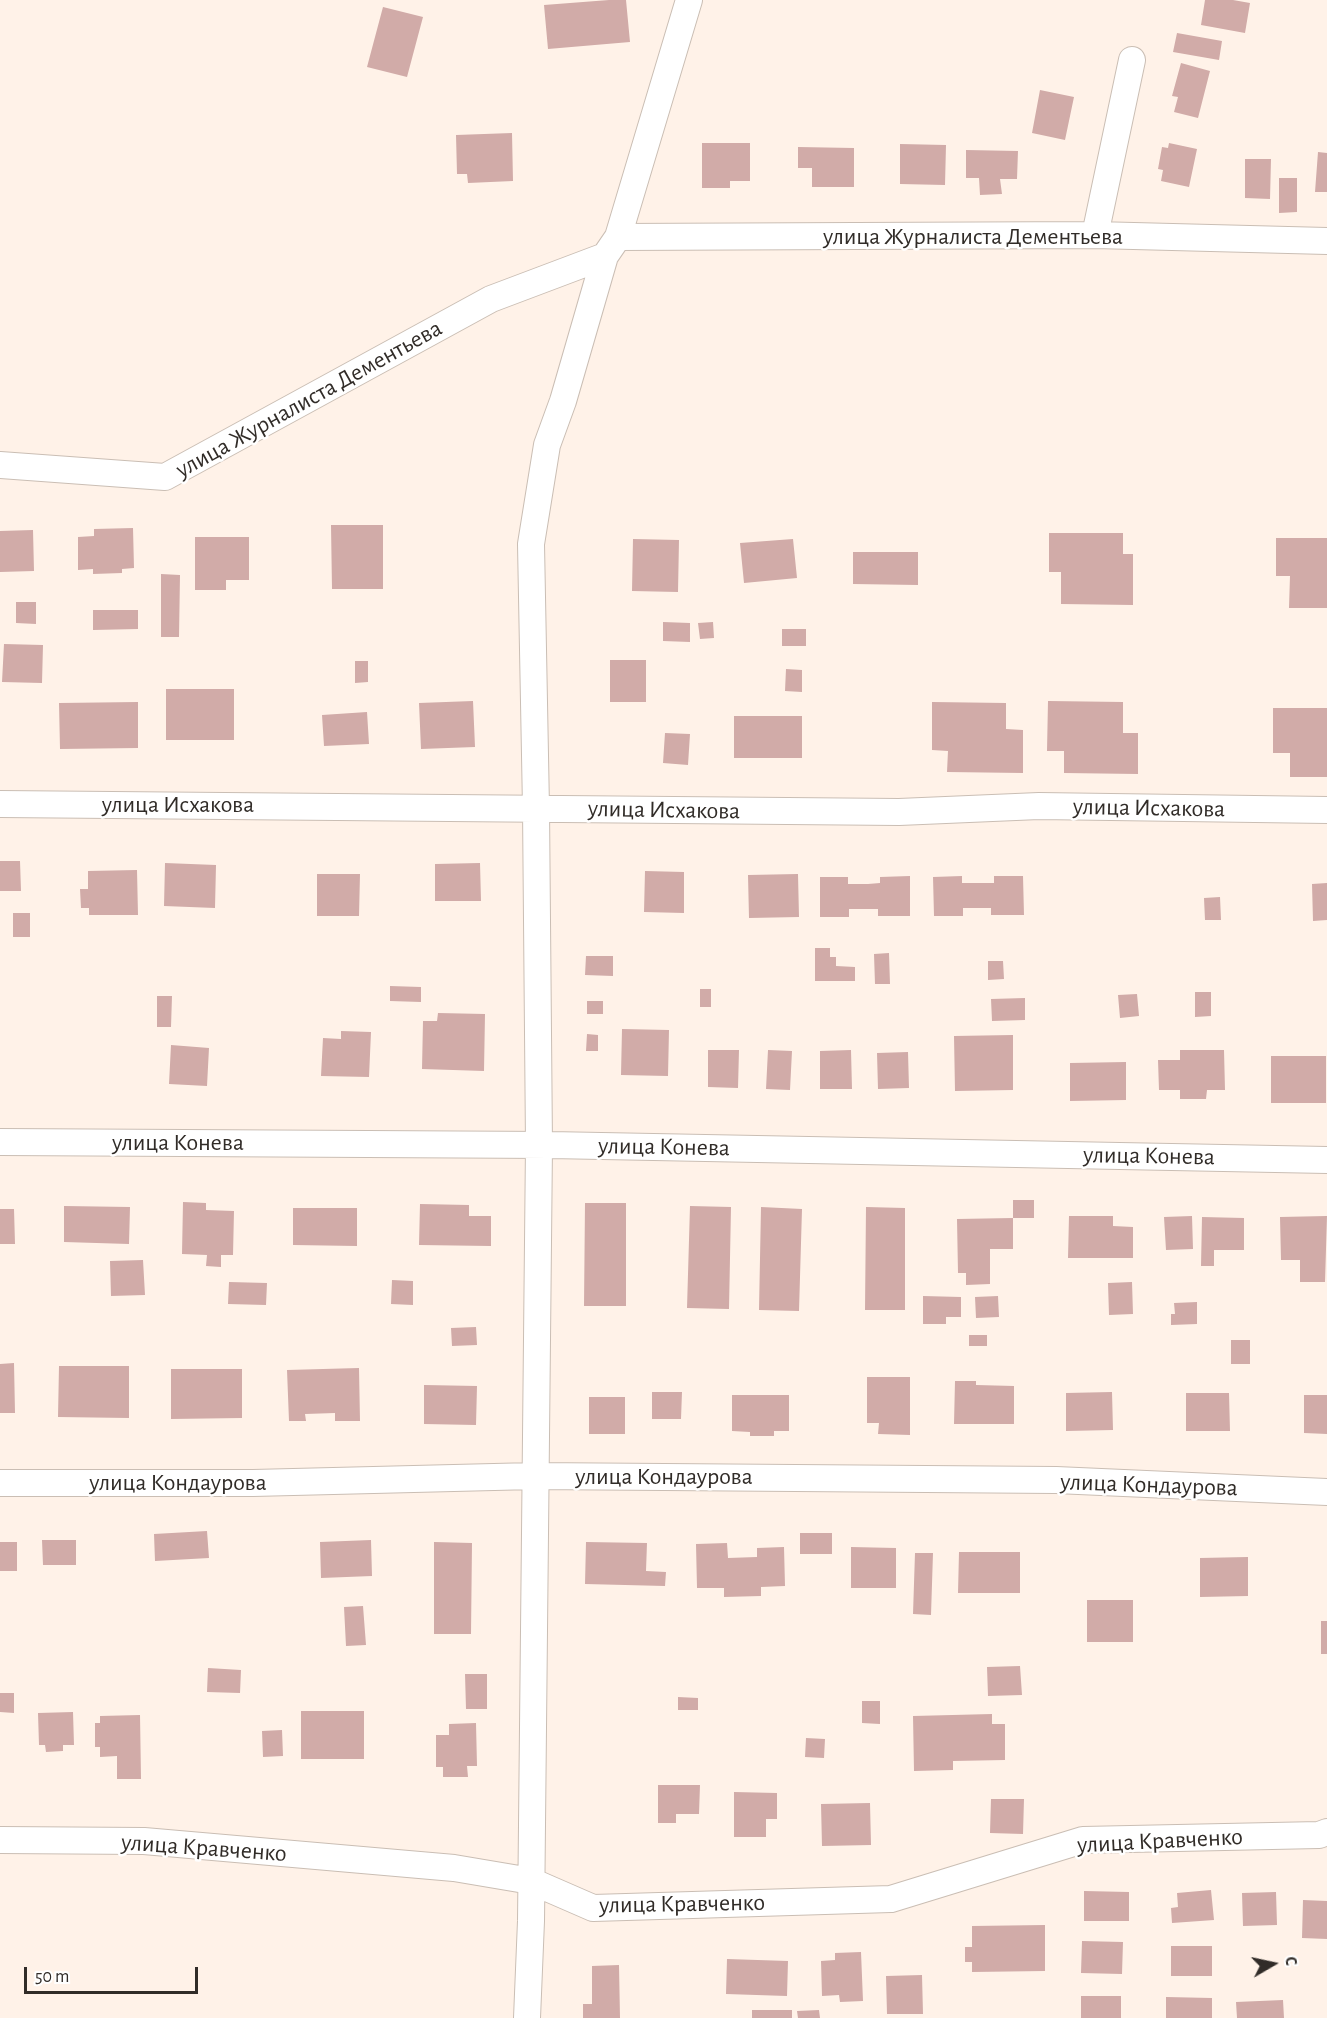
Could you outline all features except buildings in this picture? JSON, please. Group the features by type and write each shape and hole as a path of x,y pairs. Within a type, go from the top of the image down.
{"street":[{"path":"527,2018 531,1881 539,1145 531,544 547,445 563,401 689,0"},
{"path":"1095,235 1132,60"},
{"name":"улица Журналиста Дементьева","path":"0,465 165,477 491,300 612,246 1095,235 1327,241"},
{"name":"улица Исхакова","path":"0,804 899,812 1039,806 1327,810"},
{"name":"улица Конева","path":"0,1142 539,1145 1327,1160"},
{"name":"улица Кондаурова","path":"0,1483 253,1483 534,1476 1056,1480 1327,1492"},
{"name":"улица Кравченко","path":"0,1840 144,1841 454,1868 531,1881 593,1908 891,1899 1083,1840 1319,1835 1327,1832"}]}
